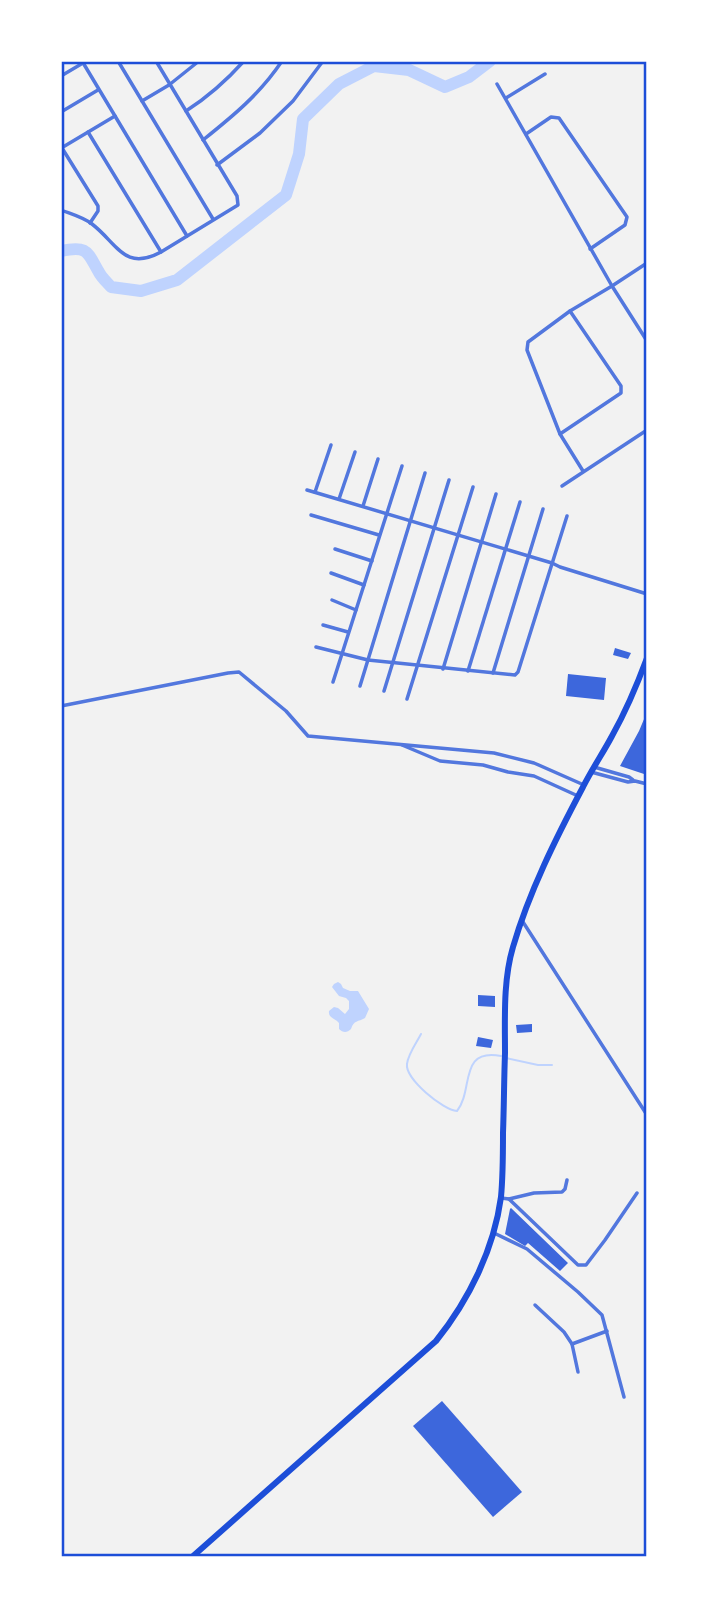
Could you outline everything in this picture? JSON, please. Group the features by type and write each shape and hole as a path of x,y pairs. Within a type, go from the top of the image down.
{"main road":[{"path":"192,1557 436,1340 455,1316 474,1282 493,1232 500,1198 509,963 522,920 551,851 615,730 647,658"}],"street":[{"path":"118,61 213,219"},
{"path":"61,210 90,223 119,250 138,260 148,259 161,252 238,205 238,200 156,61"},
{"path":"142,101 169,85 199,61"},
{"path":"186,111 227,80 244,61"},
{"path":"203,140 250,100 282,61"},
{"path":"217,165 268,125 293,101 323,61"},
{"path":"61,76 82,62 187,236"},
{"path":"506,99 545,74"},
{"path":"497,84 590,249 647,341"},
{"path":"61,112 99,89"},
{"path":"90,223 98,211 97,206 62,148 115,116"},
{"path":"526,134 551,117 559,118 627,217 625,225 590,249"},
{"path":"88,132 161,252"},
{"path":"583,471 560,434 527,344 570,311 647,263"},
{"path":"560,434 622,391 570,311"},
{"path":"562,486 647,430"},
{"path":"315,492 331,445"},
{"path":"339,499 355,452"},
{"path":"363,506 378,459"},
{"path":"333,682 402,466"},
{"path":"360,685 425,473"},
{"path":"384,691 449,480"},
{"path":"407,699 472,487"},
{"path":"307,490 647,594"},
{"path":"443,669 496,494"},
{"path":"468,671 520,502"},
{"path":"493,673 543,509"},
{"path":"311,515 380,536"},
{"path":"316,647 368,660 512,676 518,672 567,516"},
{"path":"335,549 372,561"},
{"path":"331,573 364,585"},
{"path":"332,600 356,610"},
{"path":"323,625 349,633"},
{"path":"61,706 239,672 286,711 309,736 494,753 534,763 584,785"},
{"path":"397,743 440,761 483,765 534,776 578,796"},
{"path":"593,770 629,777 647,785"},
{"path":"522,920 647,1115"},
{"path":"500,1198 562,1192 567,1180"},
{"path":"509,1199 582,1266 586,1265 605,1240 637,1193"},
{"path":"493,1232 527,1249 602,1315 624,1397"},
{"path":"535,1305 564,1332 572,1344 578,1372"},
{"path":"572,1344 607,1331"}],"water":[{"path":"338,982 343,988 358,991 369,1009 365,1018 346,1032 339,1029 339,1023 329,1013 334,1007 345,1014 349,1009 349,1001 339,996 332,987"}],"building":[{"path":"615,648 631,653 628,659 613,655"},
{"path":"568,674 606,678 604,700 566,696"},
{"path":"647,712 647,775 620,766"},
{"path":"478,995 495,996 495,1007 478,1006"},
{"path":"532,1024 532,1032 517,1033 516,1025"},
{"path":"478,1037 493,1040 491,1048 476,1046"},
{"path":"511,1208 568,1263 560,1271 528,1243 525,1246 505,1234"},
{"path":"442,1401 522,1492 493,1517 413,1426"}],"waterway":[{"path":"61,251 78,249 86,252 111,287 141,291 177,280 286,195 299,154 303,119 339,84 374,66 409,70 445,87 469,77 490,61"},
{"path":"421,1034 409,1056 408,1070 426,1093 457,1111 473,1064 478,1058 487,1055 501,1056"},
{"path":"506,1058 538,1065 552,1065"}]}
